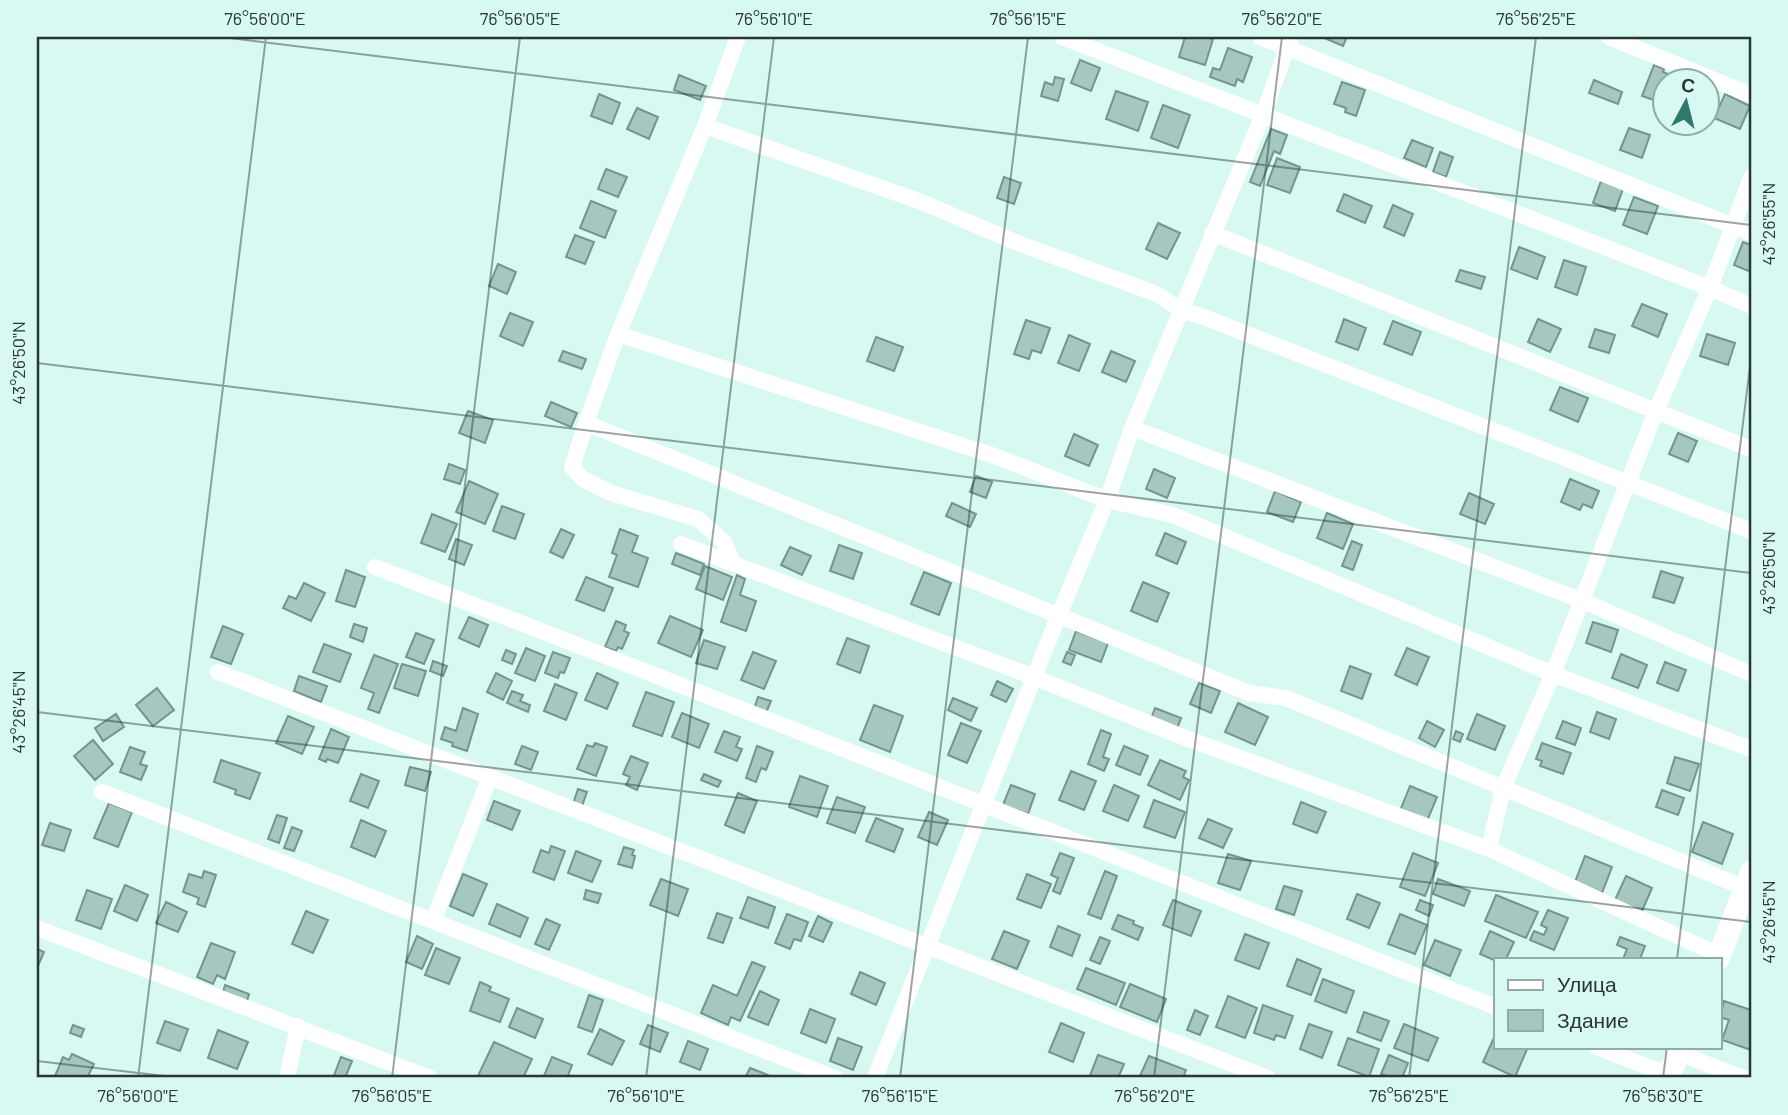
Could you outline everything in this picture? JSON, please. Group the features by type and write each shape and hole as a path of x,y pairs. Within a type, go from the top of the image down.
{"street":[{"path":"733,564 724,542 698,519 611,493 583,479 572,467 618,334 705,126 738,37"},
{"path":"1062,37 1751,306"},
{"path":"1260,37 1289,42 1751,233"},
{"path":"1609,37 1751,95"},
{"path":"875,1078 1107,500 1132,428 1262,115 1289,42"},
{"path":"705,126 919,201 1015,242 1157,294 1181,311 1201,316 1751,531"},
{"path":"1489,849 1503,788 1583,601 1656,411 1710,288 1751,178"},
{"path":"1212,233 1751,449"},
{"path":"618,334 992,455 1107,500 1173,515 1553,674 1751,749"},
{"path":"586,423 1249,693 1286,698 1503,788 1748,880 1718,957 1489,849 1183,737 1034,677 681,544"},
{"path":"1132,428 1583,601 1751,674"},
{"path":"375,567 650,671 983,806 1494,1006"},
{"path":"218,673 1268,1078"},
{"path":"433,921 490,778"},
{"path":"102,792 835,1078"},
{"path":"37,928 430,1078"},
{"path":"286,1078 298,1026"},
{"path":"1599,1048 1669,1077 1679,1050 1743,1078"}],"building":[{"path":"1185,37 1213,39 1205,65 1179,57"},
{"path":"1322,37 1347,37 1343,46"},
{"path":"1228,48 1252,57 1243,82 1237,79 1235,86 1210,77 1213,68 1220,70"},
{"path":"1080,60 1100,68 1091,91 1071,83"},
{"path":"1652,70 1652,99 1642,96"},
{"path":"679,75 706,86 700,100 674,90"},
{"path":"1055,77 1064,79 1058,101 1041,96 1045,82 1053,85"},
{"path":"1594,80 1622,92 1618,104 1589,93"},
{"path":"1342,82 1365,90 1356,116 1345,112 1346,108 1334,104"},
{"path":"1116,91 1148,102 1138,131 1106,119"},
{"path":"599,94 620,103 612,124 591,116"},
{"path":"1725,94 1750,106 1740,129 1722,121 1722,101"},
{"path":"1163,105 1190,115 1178,148 1151,138"},
{"path":"637,108 658,117 649,139 627,129"},
{"path":"1629,128 1650,135 1642,158 1620,150"},
{"path":"1271,129 1287,135 1280,154 1274,151 1260,186 1250,182"},
{"path":"1412,140 1433,148 1426,167 1404,158"},
{"path":"1440,152 1453,157 1446,177 1433,172"},
{"path":"1277,158 1300,167 1290,193 1267,185"},
{"path":"606,169 627,177 618,197 598,189"},
{"path":"1004,177 1021,183 1014,204 997,198"},
{"path":"1601,181 1623,189 1615,211 1593,203"},
{"path":"1344,194 1372,206 1365,223 1337,211"},
{"path":"1634,197 1658,206 1647,234 1623,225"},
{"path":"591,201 616,211 605,238 580,228"},
{"path":"1393,205 1413,214 1404,236 1384,227"},
{"path":"1158,223 1180,233 1167,259 1146,249"},
{"path":"575,235 594,242 585,264 566,257"},
{"path":"1743,242 1751,245 1751,272 1734,265"},
{"path":"1519,247 1545,257 1537,279 1511,269"},
{"path":"1564,260 1586,267 1577,295 1555,287"},
{"path":"498,264 516,272 507,294 489,286"},
{"path":"1460,270 1485,277 1481,289 1456,281"},
{"path":"1642,304 1667,314 1658,337 1632,326"},
{"path":"510,313 533,322 523,346 500,336"},
{"path":"1344,319 1366,328 1358,350 1336,342"},
{"path":"1538,319 1561,329 1550,352 1528,342"},
{"path":"1026,320 1050,328 1041,353 1032,350 1029,359 1014,354"},
{"path":"1393,321 1421,332 1412,355 1384,344"},
{"path":"1595,329 1615,335 1609,353 1589,347"},
{"path":"1707,334 1735,343 1728,365 1700,356"},
{"path":"1069,335 1090,344 1079,371 1058,363"},
{"path":"876,337 903,347 894,371 867,361"},
{"path":"563,351 586,359 582,369 559,361"},
{"path":"1111,351 1135,361 1126,382 1102,372"},
{"path":"1560,387 1588,398 1578,422 1550,410"},
{"path":"551,402 577,413 571,427 545,416"},
{"path":"468,411 493,420 485,443 459,433"},
{"path":"1678,433 1697,441 1688,462 1669,454"},
{"path":"1074,434 1098,445 1089,466 1065,456"},
{"path":"449,464 465,470 460,484 444,479"},
{"path":"1154,469 1175,478 1167,498 1146,489"},
{"path":"976,476 992,482 986,498 970,492"},
{"path":"1570,479 1599,491 1592,508 1583,504 1580,510 1561,502"},
{"path":"469,481 498,494 485,524 456,512"},
{"path":"1275,491 1301,502 1293,522 1267,512"},
{"path":"1469,493 1494,504 1485,524 1460,514"},
{"path":"952,503 976,514 970,527 946,516"},
{"path":"502,506 524,514 515,539 493,531"},
{"path":"1327,513 1353,524 1343,549 1317,538"},
{"path":"432,514 457,524 445,552 421,543"},
{"path":"561,529 574,535 563,558 550,552"},
{"path":"620,529 638,536 632,552 648,558 638,587 609,577 617,555 612,553"},
{"path":"1165,533 1186,542 1177,564 1156,555"},
{"path":"456,539 472,545 464,565 449,559"},
{"path":"1352,541 1362,545 1353,570 1342,566"},
{"path":"839,545 862,553 853,579 830,571"},
{"path":"790,547 811,556 802,575 781,565"},
{"path":"676,553 704,564 700,575 672,564"},
{"path":"705,566 732,577 723,600 696,589"},
{"path":"346,570 365,577 355,607 336,601"},
{"path":"1661,571 1683,578 1674,603 1653,597"},
{"path":"924,572 951,583 939,615 911,604"},
{"path":"737,575 745,579 740,595 756,601 746,631 721,622"},
{"path":"586,577 613,588 604,611 576,600"},
{"path":"1143,582 1169,593 1157,622 1131,611"},
{"path":"304,583 325,593 311,621 283,608 289,596 296,599"},
{"path":"670,616 703,630 691,657 658,643"},
{"path":"469,617 488,625 479,647 459,638"},
{"path":"616,621 626,625 624,631 629,633 622,649 618,647 616,651 605,647"},
{"path":"1593,622 1618,630 1611,652 1586,643"},
{"path":"354,624 367,628 363,642 350,637"},
{"path":"223,626 243,634 231,664 211,657"},
{"path":"1076,631 1108,643 1101,662 1069,650"},
{"path":"416,633 434,640 424,664 406,657"},
{"path":"847,638 869,646 860,673 837,664"},
{"path":"704,640 725,647 717,669 696,663"},
{"path":"324,644 351,654 340,682 313,672"},
{"path":"526,648 545,656 535,681 515,673"},
{"path":"1407,648 1429,657 1417,685 1395,675"},
{"path":"506,650 516,654 512,664 502,660"},
{"path":"553,652 570,658 564,673 560,672 558,678 545,673"},
{"path":"753,652 776,661 764,689 741,680"},
{"path":"1067,652 1075,655 1071,665 1063,662"},
{"path":"1621,654 1647,665 1638,688 1612,678"},
{"path":"374,655 398,664 379,713 368,709 374,693 361,688"},
{"path":"433,661 447,666 443,676 430,671"},
{"path":"1665,662 1686,670 1678,691 1657,683"},
{"path":"402,664 426,671 418,696 394,688"},
{"path":"1350,666 1371,674 1362,699 1341,691"},
{"path":"496,673 512,681 503,700 487,692"},
{"path":"597,673 618,683 607,709 585,700"},
{"path":"299,676 327,686 321,702 294,691"},
{"path":"997,681 1013,689 1006,702 991,695"},
{"path":"1199,683 1220,691 1211,713 1190,704"},
{"path":"555,684 577,693 566,720 544,711"},
{"path":"157,688 174,710 153,726 136,705"},
{"path":"512,691 523,695 520,701 530,705 528,712 507,703"},
{"path":"646,692 674,702 662,736 633,726"},
{"path":"758,697 771,701 766,713 754,709"},
{"path":"953,698 977,708 971,721 948,710"},
{"path":"1238,703 1268,717 1255,745 1225,732"},
{"path":"874,705 903,716 890,752 860,740"},
{"path":"463,708 478,714 467,751 441,739 445,727 456,731"},
{"path":"1155,708 1181,718 1177,729 1151,719"},
{"path":"1597,712 1616,719 1609,739 1590,732"},
{"path":"682,713 709,724 699,748 672,737"},
{"path":"116,714 124,727 103,741 95,728"},
{"path":"1477,714 1505,726 1495,750 1467,739"},
{"path":"288,716 314,727 302,754 276,743"},
{"path":"1427,721 1444,730 1435,747 1419,738"},
{"path":"1563,721 1581,728 1575,745 1556,738"},
{"path":"961,723 981,731 967,763 948,755"},
{"path":"331,729 349,737 338,763 319,759"},
{"path":"1101,730 1111,734 1103,757 1109,759 1104,771 1088,764"},
{"path":"724,731 740,737 736,747 742,749 737,761 715,752"},
{"path":"1456,731 1463,734 1460,742 1453,739"},
{"path":"93,740 113,764 95,780 74,756"},
{"path":"595,743 607,747 596,776 577,769 587,745 593,747"},
{"path":"1542,743 1571,753 1563,774 1540,766 1542,761 1536,759"},
{"path":"522,746 538,752 531,770 515,764"},
{"path":"757,746 773,752 766,770 761,768 756,782 746,778"},
{"path":"1124,746 1148,756 1140,775 1116,765"},
{"path":"130,747 145,752 140,764 147,766 141,780 120,772"},
{"path":"631,756 648,763 637,790 626,785 630,777 623,774"},
{"path":"1675,757 1699,764 1690,791 1667,783"},
{"path":"221,760 260,773 250,799 235,794 236,790 214,782"},
{"path":"1160,760 1186,771 1183,777 1189,780 1180,800 1148,785"},
{"path":"410,767 431,772 425,791 405,785"},
{"path":"1071,771 1096,781 1084,810 1059,800"},
{"path":"361,774 379,781 368,808 350,801"},
{"path":"704,774 721,781 718,787 701,780"},
{"path":"800,776 828,786 817,817 789,807"},
{"path":"1011,785 1035,794 1028,814 1003,805"},
{"path":"1114,785 1139,796 1128,821 1103,811"},
{"path":"1410,786 1437,797 1427,821 1400,811"},
{"path":"578,789 587,792 582,806 573,804"},
{"path":"1662,790 1684,798 1678,815 1656,807"},
{"path":"738,793 757,801 744,833 725,825"},
{"path":"837,797 865,807 855,833 827,823"},
{"path":"1154,800 1185,812 1175,838 1144,827"},
{"path":"494,801 520,811 512,830 487,820"},
{"path":"1301,802 1326,812 1317,833 1293,824"},
{"path":"109,803 132,812 118,847 94,838"},
{"path":"929,812 948,820 937,845 918,837"},
{"path":"277,815 287,818 279,843 268,839"},
{"path":"876,818 903,829 894,852 866,841"},
{"path":"1208,819 1232,829 1223,848 1199,838"},
{"path":"361,820 386,831 375,857 351,847"},
{"path":"1703,822 1733,834 1722,864 1692,852"},
{"path":"50,823 71,830 64,851 42,845"},
{"path":"292,827 302,831 294,851 284,848"},
{"path":"551,846 565,851 554,880 533,872 541,850 549,853"},
{"path":"624,847 634,850 632,868 618,864"},
{"path":"576,851 601,861 592,882 568,873"},
{"path":"1060,853 1074,858 1060,894 1053,891 1058,878 1051,875"},
{"path":"1413,853 1438,863 1425,896 1400,887"},
{"path":"1228,854 1251,861 1240,890 1218,883"},
{"path":"1585,856 1612,867 1602,893 1575,882"},
{"path":"204,871 216,875 205,907 197,904 199,898 183,892 189,874 202,878"},
{"path":"1105,871 1117,876 1101,919 1088,914"},
{"path":"463,874 487,884 473,916 450,906"},
{"path":"1027,874 1051,884 1041,908 1017,899"},
{"path":"1626,876 1652,888 1642,911 1615,900"},
{"path":"661,879 688,889 678,916 650,905"},
{"path":"1438,879 1470,891 1464,906 1433,894"},
{"path":"125,885 148,895 137,921 114,911"},
{"path":"1284,886 1302,891 1294,915 1276,909"},
{"path":"87,890 112,899 101,929 76,920"},
{"path":"586,890 601,894 598,903 584,899"},
{"path":"1357,894 1380,903 1369,928 1347,919"},
{"path":"1496,895 1538,912 1526,938 1485,921"},
{"path":"748,897 775,907 768,928 740,918"},
{"path":"1173,900 1201,911 1191,936 1163,925"},
{"path":"1420,900 1433,905 1429,916 1416,910"},
{"path":"166,902 187,912 178,932 156,923"},
{"path":"497,904 528,918 520,937 489,924"},
{"path":"1548,910 1568,918 1554,950 1530,940 1534,931 1544,935 1547,928 1541,925"},
{"path":"306,911 328,920 313,953 292,944"},
{"path":"717,913 732,918 723,943 708,938"},
{"path":"787,914 808,922 801,941 794,939 790,949 775,943"},
{"path":"1400,914 1427,925 1415,954 1388,944"},
{"path":"1118,915 1143,928 1138,940 1112,929"},
{"path":"818,916 832,923 823,942 809,936"},
{"path":"546,919 560,925 549,950 535,944"},
{"path":"1058,926 1080,935 1072,956 1050,947"},
{"path":"1004,931 1029,941 1017,969 992,959"},
{"path":"1490,931 1514,942 1506,958 1494,960 1480,954"},
{"path":"1245,934 1269,943 1259,969 1235,960"},
{"path":"417,936 433,944 422,969 406,962"},
{"path":"1100,937 1110,941 1100,964 1090,960"},
{"path":"1620,937 1645,946 1640,958 1623,958 1627,949 1617,945"},
{"path":"1435,940 1461,950 1450,976 1424,965"},
{"path":"211,943 235,952 225,979 217,975 213,984 197,977"},
{"path":"436,948 460,958 449,984 425,975"},
{"path":"37,949 44,952 37,968"},
{"path":"1297,959 1321,969 1311,995 1287,986"},
{"path":"752,962 765,967 740,1021 731,1017 728,1025 701,1013 713,985 737,996"},
{"path":"1086,968 1125,983 1116,1005 1077,989"},
{"path":"860,972 885,983 876,1005 851,994"},
{"path":"1323,979 1354,991 1346,1013 1315,1001"},
{"path":"480,982 491,987 489,991 509,999 500,1022 470,1011"},
{"path":"1130,984 1166,999 1157,1022 1120,1007"},
{"path":"225,985 249,994 247,1001 223,992"},
{"path":"760,991 779,1000 768,1025 748,1017"},
{"path":"589,995 603,1000 592,1032 578,1027"},
{"path":"1228,996 1257,1008 1245,1038 1216,1027"},
{"path":"1724,1001 1751,1010 1751,1050 1722,1040 1729,1020 1722,1018"},
{"path":"1263,1005 1293,1016 1285,1038 1276,1035 1274,1040 1254,1033"},
{"path":"517,1008 543,1019 535,1038 509,1027"},
{"path":"810,1009 835,1019 826,1043 801,1033"},
{"path":"1195,1010 1208,1016 1200,1035 1187,1030"},
{"path":"1364,1012 1389,1021 1381,1041 1357,1032"},
{"path":"165,1021 188,1029 180,1051 157,1043"},
{"path":"1061,1023 1084,1033 1073,1062 1049,1052"},
{"path":"1309,1024 1332,1032 1322,1058 1300,1049"},
{"path":"1404,1024 1438,1038 1428,1061 1394,1048"},
{"path":"73,1025 84,1029 81,1037 70,1033"},
{"path":"648,1025 668,1033 660,1052 640,1044"},
{"path":"600,1029 624,1041 612,1065 588,1054"},
{"path":"218,1030 248,1042 237,1069 208,1058"},
{"path":"1494,1037 1494,1048 1528,1048 1515,1077 1483,1062"},
{"path":"838,1038 862,1047 853,1070 830,1061"},
{"path":"1348,1038 1379,1049 1369,1077 1338,1065"},
{"path":"688,1041 708,1049 700,1070 680,1062"},
{"path":"494,1042 532,1059 523,1078 477,1078"},
{"path":"72,1054 94,1064 87,1078 55,1076 63,1057 69,1060"},
{"path":"1098,1055 1124,1064 1118,1078 1089,1078"},
{"path":"1389,1055 1408,1063 1402,1078 1381,1074"},
{"path":"1149,1056 1186,1070 1183,1078 1139,1078"},
{"path":"341,1057 352,1061 345,1078 333,1078"},
{"path":"552,1057 572,1065 567,1078 543,1078"},
{"path":"750,1068 768,1075 767,1078 745,1078"}]}
